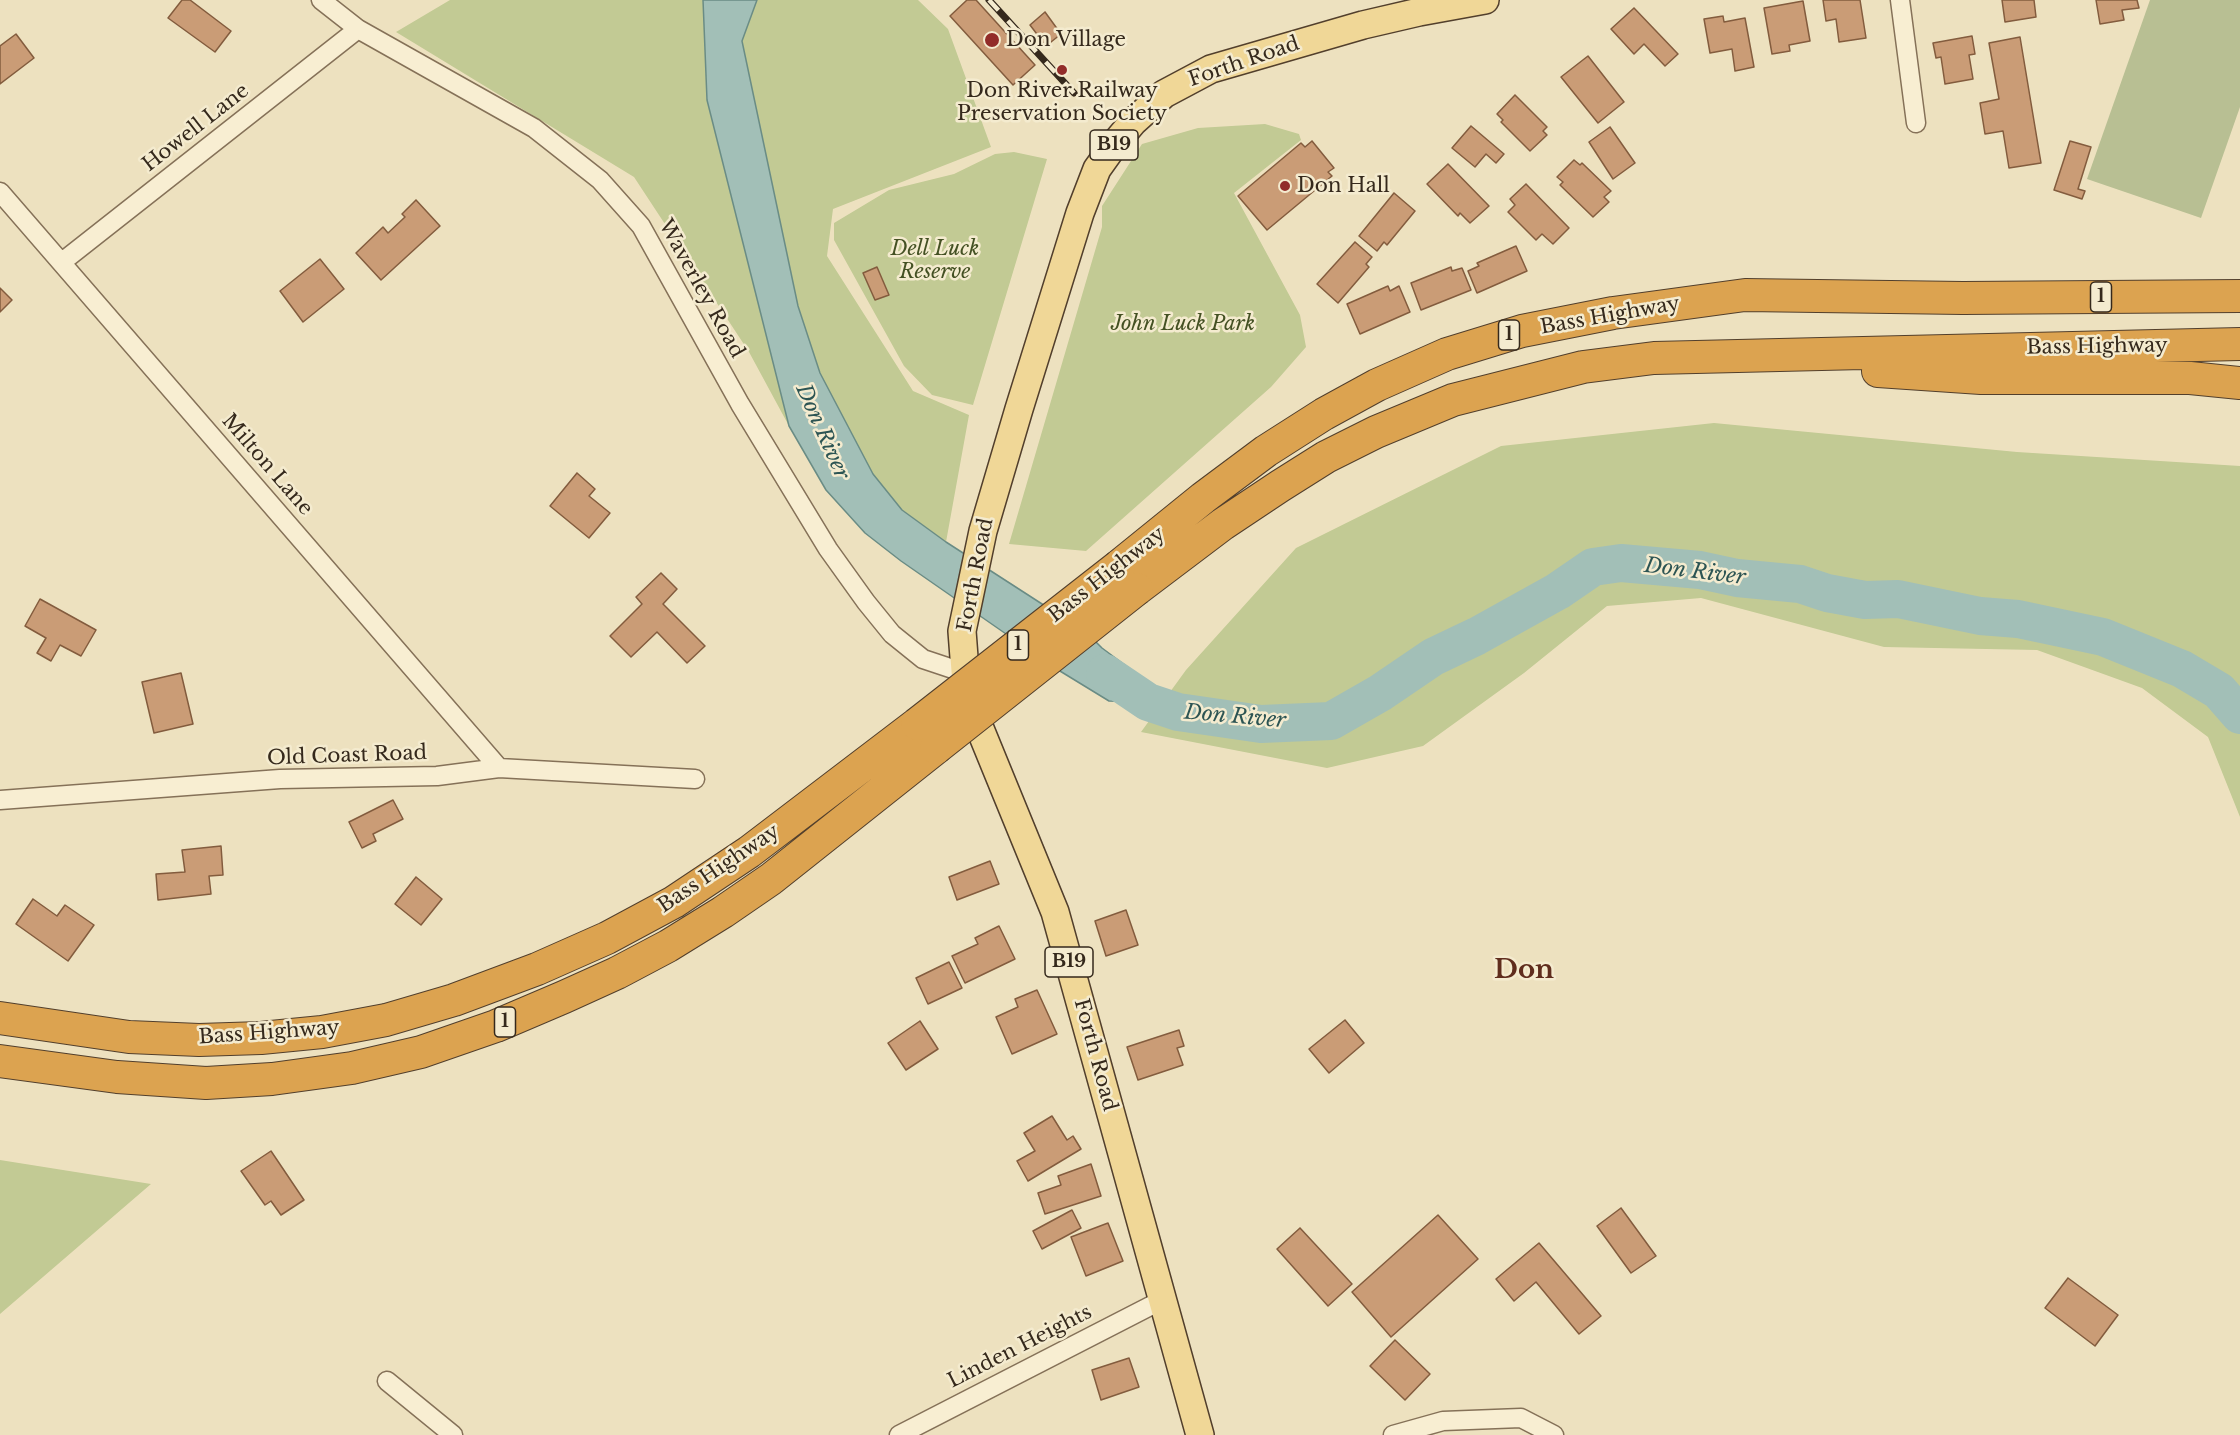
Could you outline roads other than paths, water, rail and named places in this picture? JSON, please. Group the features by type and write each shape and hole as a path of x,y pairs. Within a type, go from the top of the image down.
{"highway":[{"path":"1963,298 2240,278"},
{"name":"Bass Highway","path":"0,1061 117,1077 206,1083 272,1079 341,1070 421,1052 496,1026 617,973 668,946 771,879 936,748 1128,578 1203,498 1266,451 1324,414 1377,385 1447,354 1522,331 1602,315 1745,295 1963,298 2240,296"},
{"name":"Bass Highway","path":"0,1018 129,1036 199,1040 261,1038 322,1032 375,1022 454,1000 537,969 607,938 674,902 749,852 917,724 1128,578 1223,524 1326,457 1416,414 1453,400 1583,367 1654,358 2240,344"},
{"path":"1691,357 1981,378 2190,378 2240,383"}],"main road":[{"name":"Forth Road","path":"1200,1435 1055,912 967,697 962,631 983,531 1018,409 1083,204 1097,169 1133,122 1164,94 1220,66 1363,25 1485,0"}],"street":[{"name":"Waverley Road","path":"321,0 358,29 534,128 600,180 641,226 740,404 828,549 866,602 892,634 923,659 953,669 965,667"},
{"path":"1900,0 1917,123"},
{"name":"Howell Lane","path":"62,262 358,29"},
{"name":"Milton Lane","path":"0,192 499,768"},
{"name":"Old Coast Road","path":"0,800 279,780 437,776 499,768 694,779"},
{"name":"Linden Heights","path":"899,1435 1162,1300"},
{"path":"387,1381 453,1435"},
{"path":"1393,1435 1443,1421 1521,1418 1554,1435"}],"water":[{"path":"703,0 757,0 742,41 798,306 820,373 873,474 902,510 946,542 1087,633 1102,648 1137,674 1148,702 1109,701 1055,668 901,561 865,533 826,490 789,426 707,100"}],"waterway":[{"name":"Don River","path":"1105,673 1148,702 1178,712 1261,724 1331,721 1380,693 1433,657 1477,636 1558,591 1593,567 1621,563 1700,570 1737,578 1800,584 1827,593 1865,600 1898,599 1980,616 2018,619 2103,637 2182,669 2219,691 2240,715"}],"railway":[{"path":"989,0 1074,93"}],"place":[{"name":"Don Village","path":"992,40"},
{"name":"Don River Railway Preservation Society","path":"1062,70"},
{"name":"Don Hall","path":"1285,186"}],"district":[{"name":"Don","path":"1524,971"}],"park label":[{"name":"Dell Luck Reserve","path":"935,260"},
{"name":"John Luck Park","path":"1183,324"}]}
